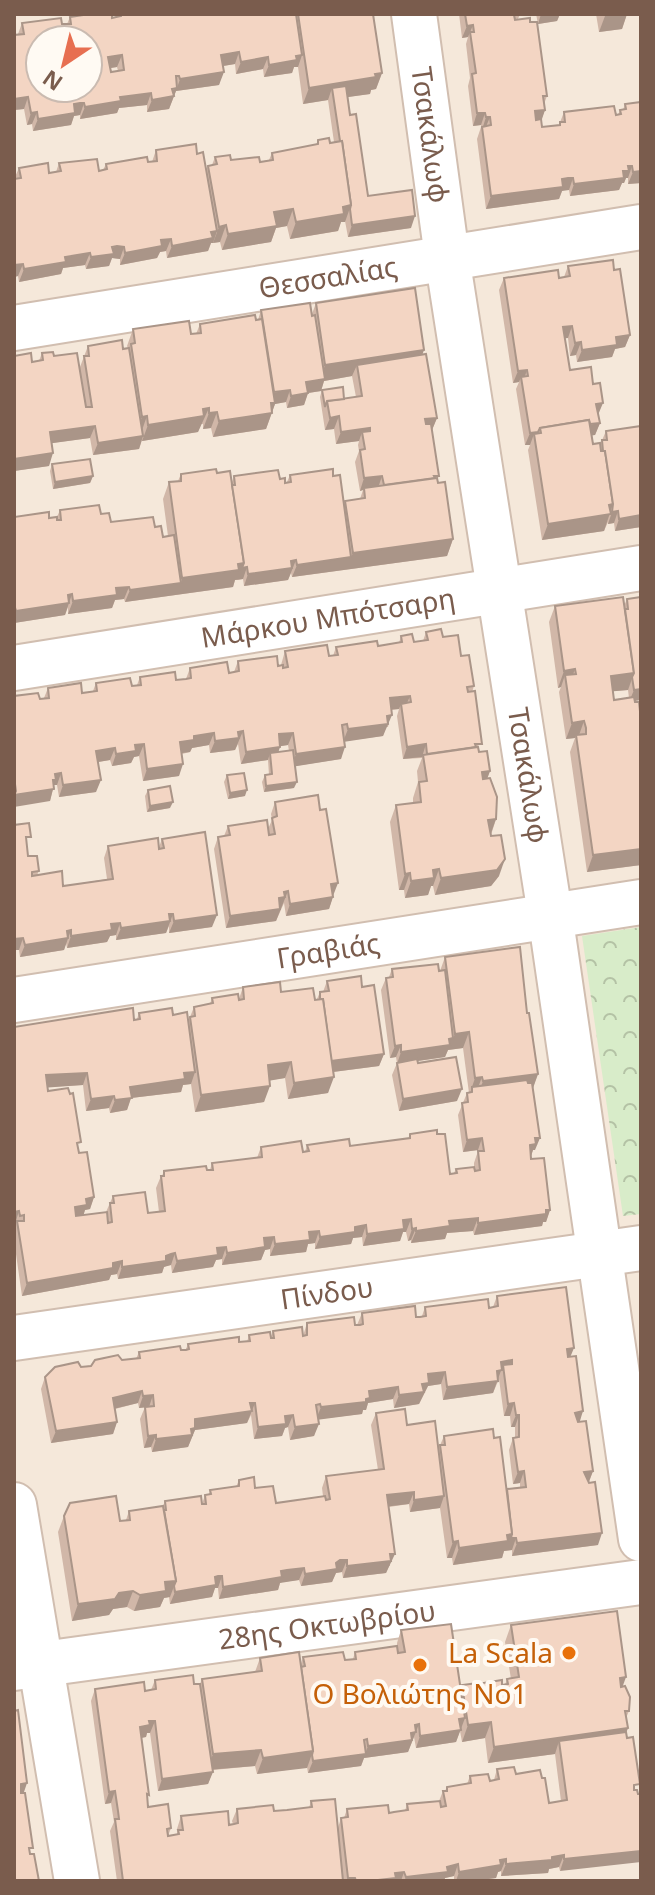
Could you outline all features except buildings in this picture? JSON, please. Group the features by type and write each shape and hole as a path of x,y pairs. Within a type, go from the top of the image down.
{"street":[{"name":"Τσακάλωφ","path":"414,14 447,257 550,914 641,1539"},
{"name":"Θεσσαλίας","path":"14,328 641,227"},
{"name":"Μάρκου Μπότσαρη","path":"14,668 641,568"},
{"name":"Γραβιάς","path":"14,1000 641,902"},
{"name":"Πίνδου","path":"14,1338 641,1248"},
{"path":"14,1505 27,1666 77,1881"},
{"name":"28ης Οκτωβρίου","path":"27,1666 641,1582"}],"shaded area":[{"path":"14,14 641,14 641,1881 14,1881"}],"green space":[{"path":"641,927 641,1214 623,1216 582,936"}],"place":[{"name":"La Scala","path":"569,1653"},
{"name":"Ο Βολιώτης Νο1","path":"420,1665"}]}
